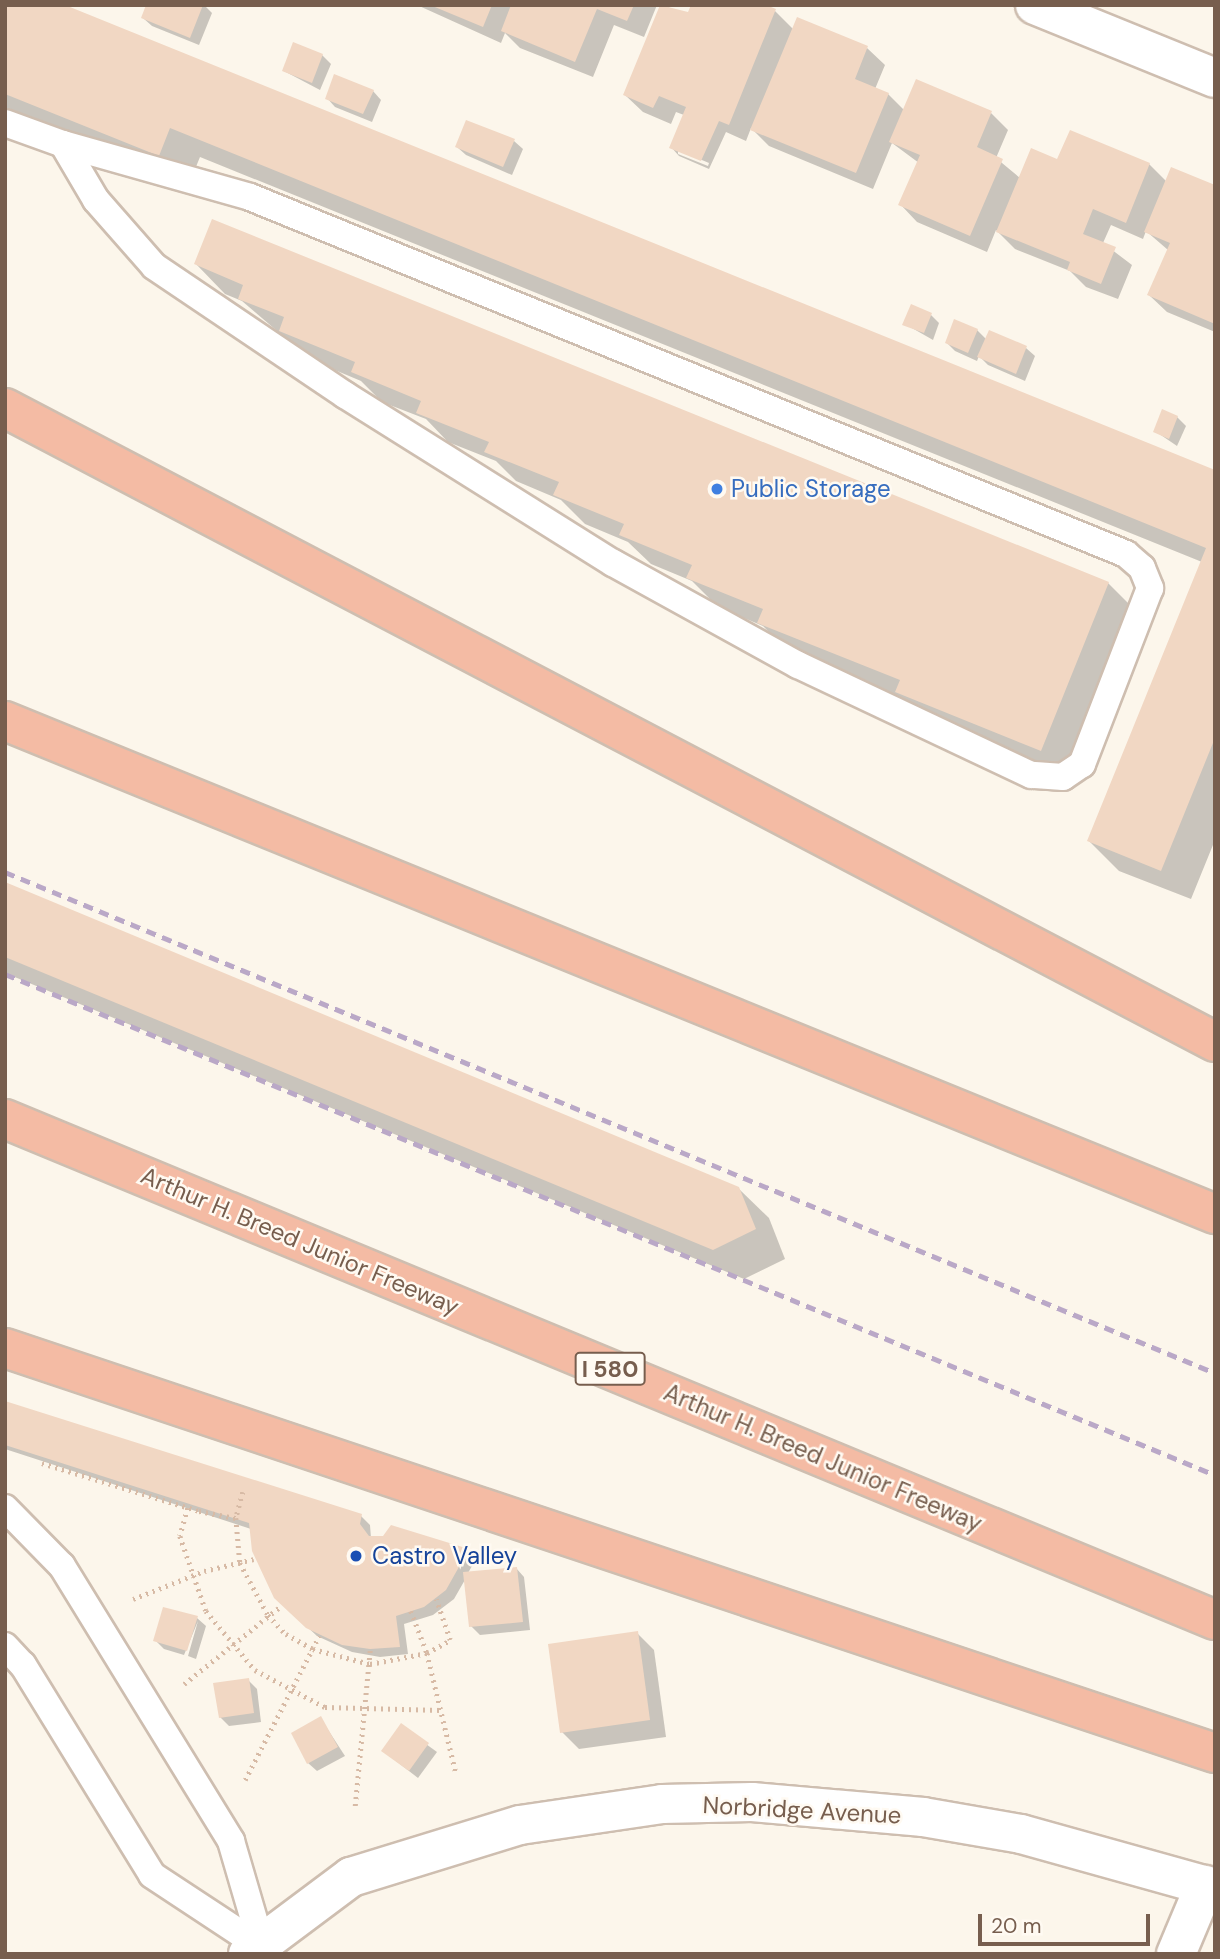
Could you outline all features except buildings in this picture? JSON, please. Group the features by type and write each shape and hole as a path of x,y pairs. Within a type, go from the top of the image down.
{"highway":[{"path":"5,408 1215,1042"},
{"path":"5,721 1215,1214"},
{"name":"Arthur H. Breed Junior Freeway","path":"5,1119 1215,1620"},
{"path":"5,1348 1215,1753"}],"street":[{"path":"1035,5 1215,78"},
{"name":"Norbridge Avenue","path":"257,1951 351,1877 412,1855 520,1825 662,1804 752,1802 923,1817 1045,1840 1210,1886"},
{"path":"1176,1954 1210,1886"}],"lane":[{"path":"5,122 63,144 250,197 1126,554 1142,568 1150,588 1082,764 1063,777 1031,775 797,664 613,564 345,395 154,266 96,200 63,144"},
{"path":"5,1508 62,1566 231,1841 257,1951"},
{"path":"5,1646 23,1665 152,1875 257,1951"}],"path":[{"path":"42,1463 188,1508 236,1518"},
{"path":"243,1492 236,1518 240,1563 268,1615 286,1634 313,1649 370,1664 427,1653 450,1640 436,1599"},
{"path":"188,1508 180,1536 206,1611 255,1671 324,1707 441,1710"},
{"path":"128,1600 194,1576 254,1559"},
{"path":"178,1689 281,1606"},
{"path":"411,1611 427,1653 456,1773"},
{"path":"243,1784 294,1691 320,1636"},
{"path":"355,1806 368,1710 370,1649"}],"railway":[{"path":"5,872 1215,1373"},
{"path":"5,974 1215,1475"}],"place":[{"name":"Public Storage","path":"717,489"},
{"name":"Castro Valley","path":"356,1556"}]}
